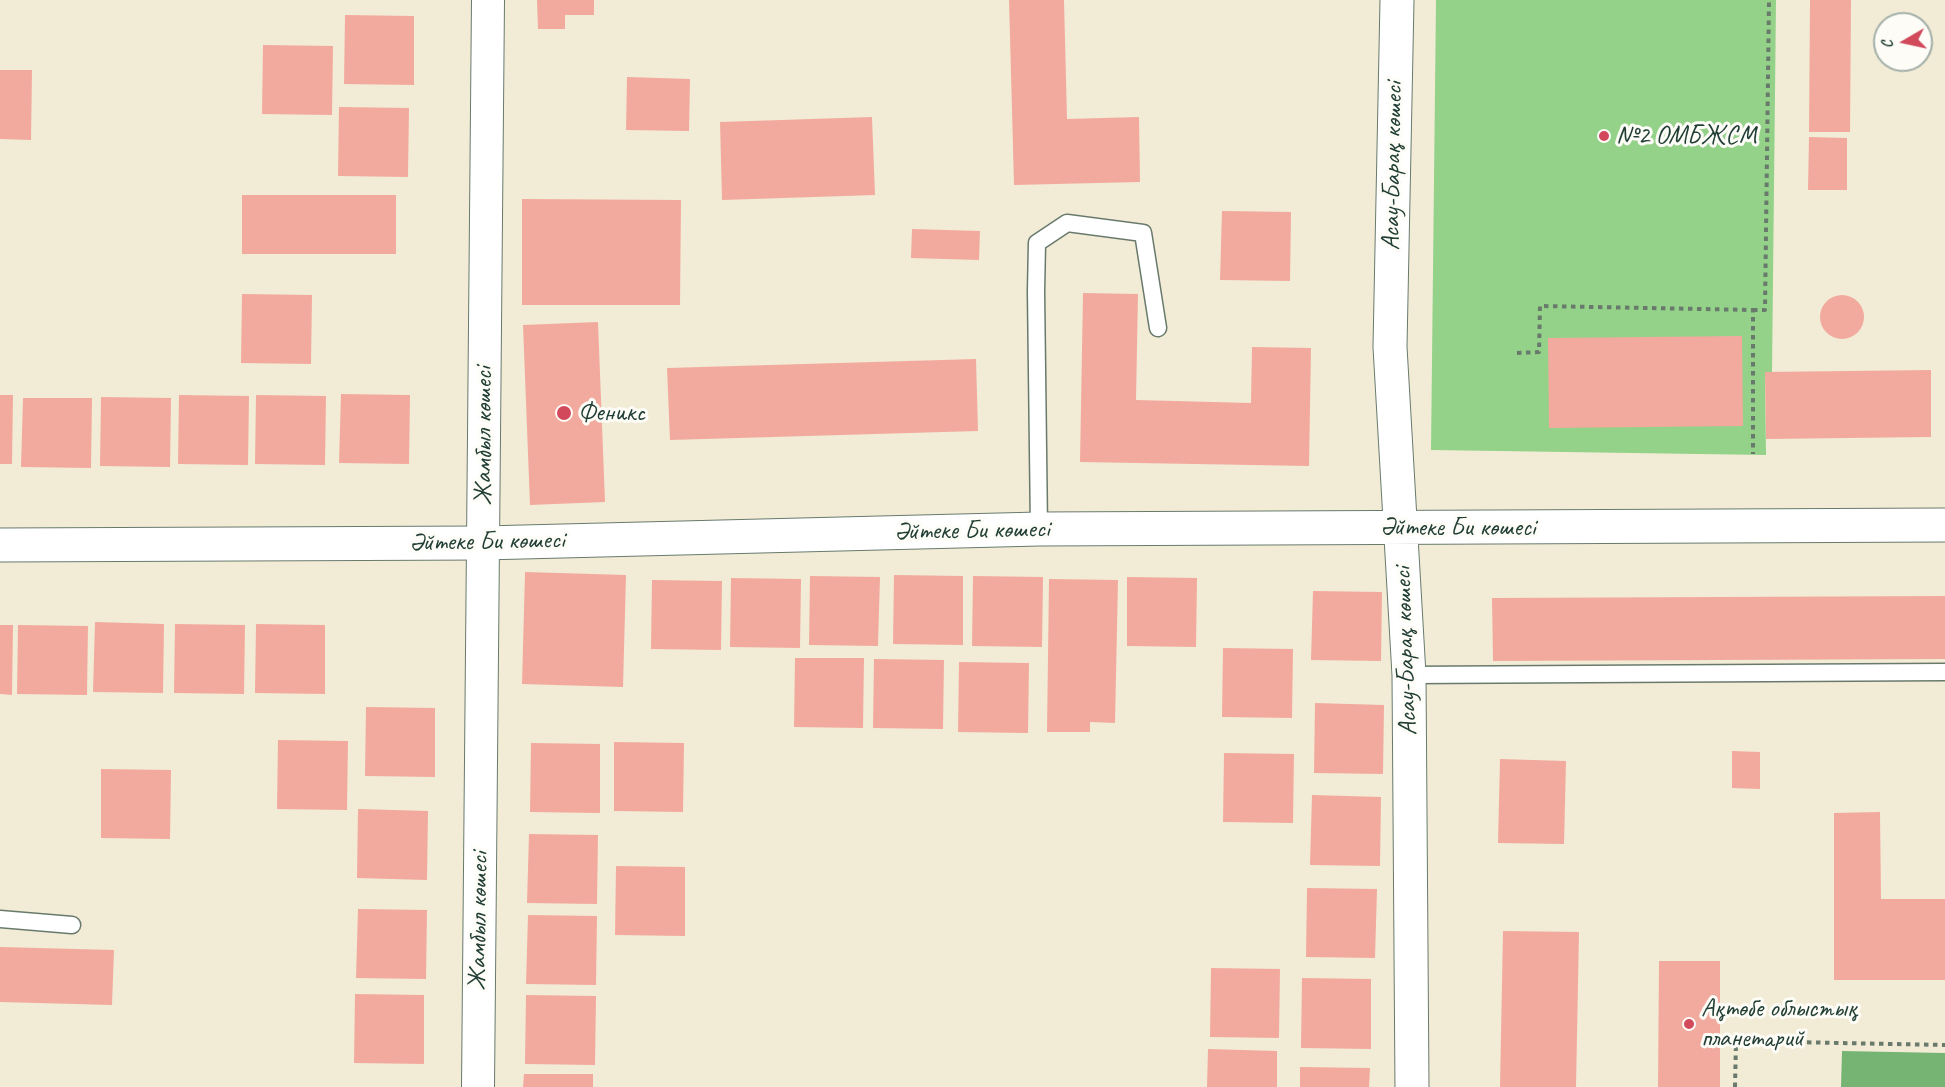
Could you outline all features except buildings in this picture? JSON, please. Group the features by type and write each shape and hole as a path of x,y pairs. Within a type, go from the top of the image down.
{"street":[{"name":"Жамбыл көшесі","path":"478,1087 488,0"},
{"name":"Асау-Барақ көшесі","path":"1396,0 1390,347 1409,675 1412,1087"},
{"name":"Әйтеке Би көшесі","path":"0,545 483,543 1039,529 1945,525"}],"lane":[{"path":"1039,529 1037,243 1067,223 1143,233 1158,328"},
{"path":"1409,675 1945,672"},
{"path":"0,919 72,924"}],"path":[{"path":"1516,353 1539,352 1540,306 1765,310 1769,0"},
{"path":"1753,310 1753,454"},
{"path":"1735,1087 1736,1041 1945,1045"}],"green space":[{"name":"№2 ОМБЖСМ","path":"1436,0 1776,0 1772,372 1765,372 1766,455 1431,450"},
{"path":"1842,1051 1945,1053 1945,1087 1841,1087"}],"place":[{"name":"№2 ОМБЖСМ","path":"1604,136"},
{"name":"Феникс","path":"564,413"},
{"name":"Ақтөбе облыстық планетарий","path":"1689,1024"}]}
